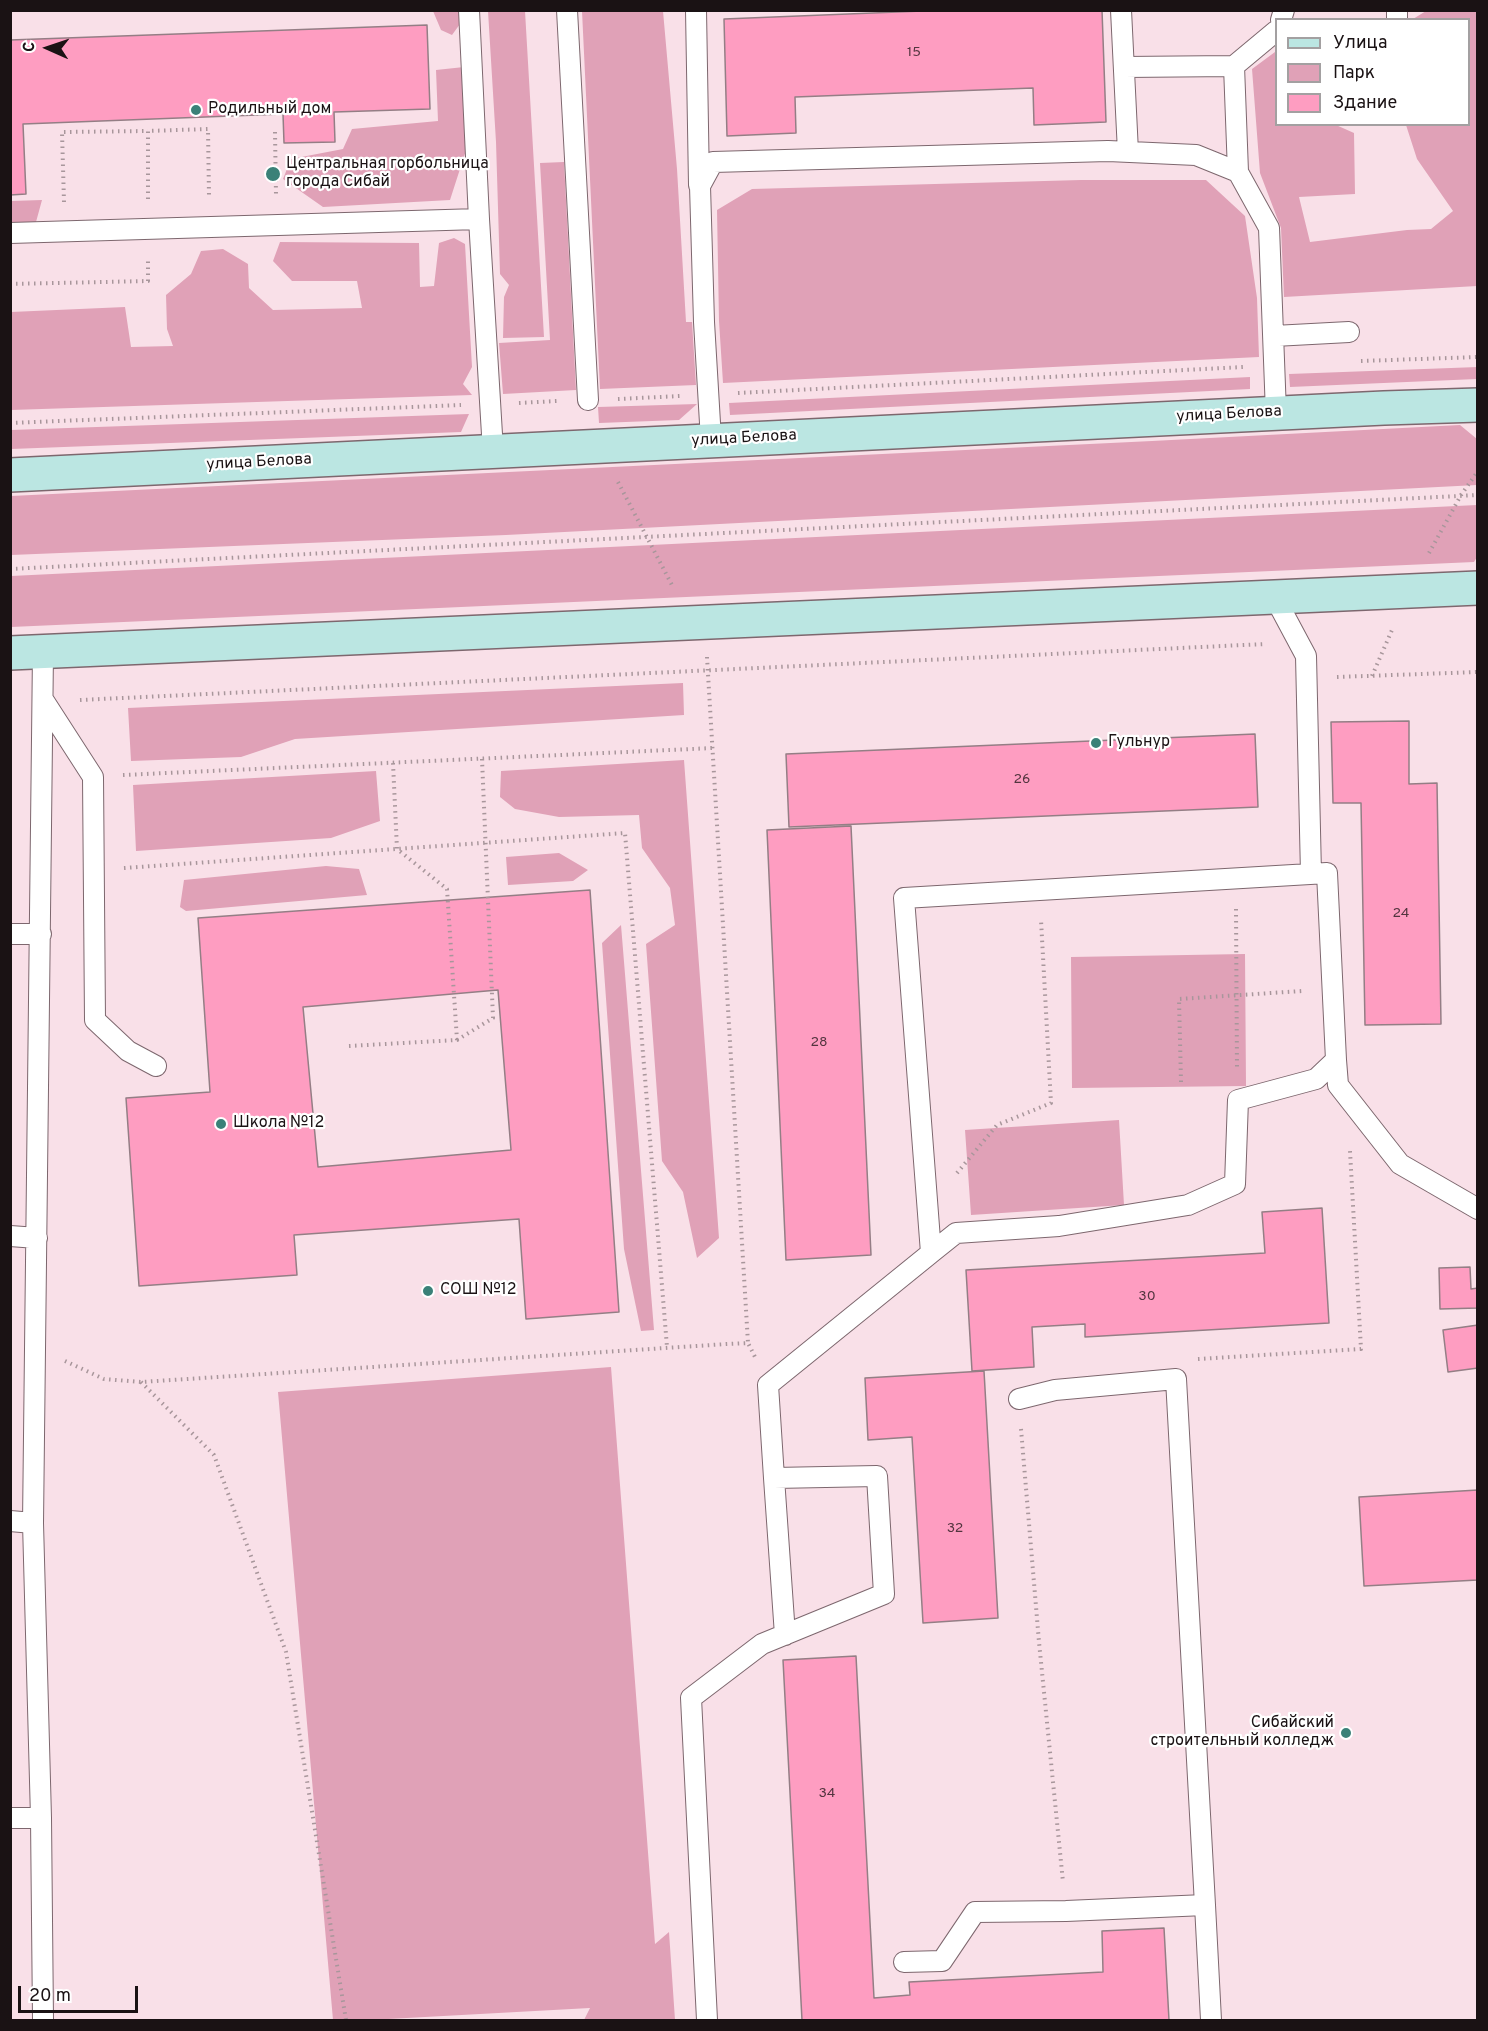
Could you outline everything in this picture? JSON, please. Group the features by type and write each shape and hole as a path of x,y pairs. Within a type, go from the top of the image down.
{"main road":[{"name":"улица Белова","path":"10,475 1478,405"},
{"path":"10,654 1478,588"}],"lane":[{"path":"469,10 493,451"},
{"path":"567,10 588,400"},
{"path":"696,10 699,186 711,440"},
{"path":"1121,10 1128,152"},
{"path":"1124,67 1234,66 1275,31"},
{"path":"1234,66 1238,172 1269,228 1276,413"},
{"path":"699,186 713,162 1108,151 1196,155 1238,172"},
{"path":"10,232 479,219"},
{"path":"1274,336 1348,332"},
{"path":"1275,598 1306,656 1311,874"},
{"path":"42,2020 41,1818 33,1523 43,652"},
{"path":"44,701 93,777 95,1020 128,1051 156,1066"},
{"path":"931,1253 904,898 1327,873 1338,1085 1400,1164 1478,1209"},
{"path":"10,934 41,934"},
{"path":"785,1635 768,1385 956,1233 1059,1226 1188,1205 1235,1184 1238,1100 1316,1079 1336,1060"},
{"path":"10,1236 37,1238"},
{"path":"1019,1399 1055,1390 1176,1379 1211,2020"},
{"path":"707,2020 691,1698 762,1644 884,1594 877,1476 774,1478"},
{"path":"10,1521 33,1523"},
{"path":"10,1818 41,1818"},
{"path":"904,1962 942,1961 975,1912 1205,1905"}],"path":[{"path":"65,231 62,132 148,131"},
{"path":"275,132 277,225"},
{"path":"1349,362 1478,357"},
{"path":"10,423 709,395 1275,366"},
{"path":"10,570 1478,495"},
{"path":"646,538 677,593 704,623 748,1343 768,1385"},
{"path":"44,701 1299,643"},
{"path":"1306,678 1478,672"},
{"path":"93,777 713,748"},
{"path":"349,1046 457,1040 493,1018 482,759"},
{"path":"393,763 397,849 447,889 457,1040"},
{"path":"94,871 625,833 667,1347"},
{"path":"1235,878 1238,1100"},
{"path":"928,1208 997,1125 1051,1103 1040,890"},
{"path":"1181,1082 1179,999 1333,988"},
{"path":"35,1347 104,1379 141,1382 748,1343"},
{"path":"141,1382 214,1455 286,1652 346,2020"}],"green space":[{"path":"433,11 459,11 460,24 452,35 441,30"},
{"path":"488,11 525,11 544,337 503,338 504,297 509,285 500,274 496,142"},
{"path":"582,11 663,11 677,169 686,322 692,322 696,385 600,389"},
{"path":"1426,11 1477,11 1477,286 1284,297 1281,228 1260,173 1252,69 1275,52 1275,126 1338,126 1354,133 1355,194 1299,197 1310,242 1431,229 1453,211 1417,159 1406,126 1470,126 1470,18 1415,18"},
{"path":"464,67 469,141 450,200 323,207 283,179 291,159 343,149 352,129 438,121 436,70"},
{"path":"564,162 576,390 503,394 499,343 550,340 540,163"},
{"path":"1081,180 1206,180 1245,216 1257,298 1259,357 723,383 719,321 717,210 752,189"},
{"path":"42,200 36,222 11,223 11,201"},
{"path":"454,238 465,244 472,367 463,384 472,395 11,410 11,312 125,307 131,347 173,346 167,329 166,295 191,274 201,251 223,249 248,264 249,288 273,310 362,308 357,281 292,281 273,261 280,242 419,243 420,287 434,286 439,243"},
{"path":"1478,367 1477,379 1290,387 1289,374"},
{"path":"1250,377 1250,389 730,415 729,403"},
{"path":"697,404 679,420 599,423 598,407"},
{"path":"469,414 461,432 11,449 11,430"},
{"path":"1460,425 1477,439 1477,485 506,535 11,555 11,496"},
{"path":"1477,505 1477,557 1474,562 11,627 11,576"},
{"path":"683,683 684,715 295,739 241,757 131,761 128,708"},
{"path":"684,760 719,1238 697,1258 683,1192 662,1161 646,944 675,925 670,888 642,848 639,815 559,817 515,809 500,797 501,771"},
{"path":"376,771 380,821 331,838 136,851 133,785"},
{"path":"559,853 588,870 573,881 508,885 506,857"},
{"path":"326,866 359,869 367,895 186,911 180,907 184,880"},
{"path":"621,925 654,1330 641,1331 624,1249 602,943"},
{"path":"1245,954 1246,1086 1072,1088 1071,957"},
{"path":"1119,1120 1124,1205 971,1215 965,1130"},
{"path":"611,1367 655,1944 669,1932 675,2020 584,2020 590,2008 333,2020 278,1392"}],"building":[{"path":"947,10 1102,10 1106,122 1034,125 1033,88 795,97 796,133 727,136 724,19"},
{"name":"Родильный дом","path":"427,25 430,109 334,112 335,142 284,143 283,114 23,124 26,194 10,195 10,40"},
{"path":"1409,721 1409,784 1437,783 1441,1024 1365,1025 1361,803 1333,803 1331,722"},
{"path":"1255,734 1258,807 789,827 786,754"},
{"path":"851,826 871,1255 786,1260 767,830"},
{"name":"Школа №12","path":"590,890 619,1312 526,1319 519,1219 294,1235 297,1275 139,1286 126,1098 210,1092 198,918","holes":["498,990 511,1150 318,1167 303,1007"]},
{"path":"1322,1208 1329,1323 1085,1337 1085,1324 1032,1327 1034,1367 972,1371 966,1270 1265,1253 1262,1212"},
{"path":"1470,1267 1471,1289 1478,1288 1478,1308 1440,1309 1439,1268"},
{"path":"1478,1325 1478,1368 1448,1372 1443,1330"},
{"path":"984,1371 998,1618 923,1623 912,1437 868,1440 865,1378"},
{"path":"1478,1490 1478,1580 1364,1586 1359,1497"},
{"path":"856,1656 874,1998 910,1995 909,1982 1103,1972 1102,1931 1164,1928 1169,2020 802,2020 783,1660"}],"place":[{"name":"Родильный дом","path":"196,110"},
{"name":"Центральная горбольница города Сибай","path":"273,174"},
{"name":"Гульнур","path":"1096,743"},
{"name":"Школа №12","path":"221,1124"},
{"name":"СОШ №12","path":"428,1291"},
{"name":"Сибайский строительный колледж","path":"1346,1733"}]}
